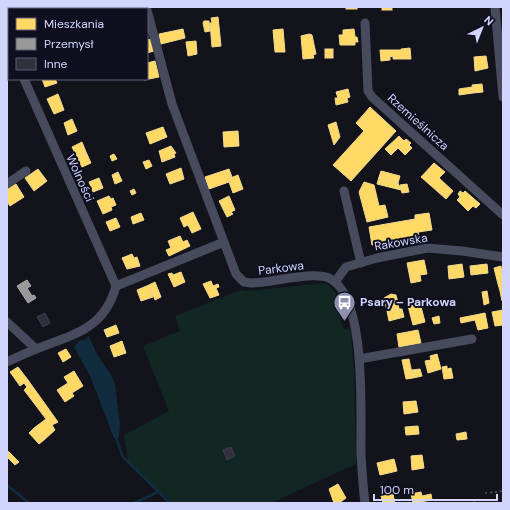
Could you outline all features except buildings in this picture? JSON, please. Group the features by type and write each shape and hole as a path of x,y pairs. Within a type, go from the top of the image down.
{"street":[{"path":"495,7 503,97"},
{"name":"Parkowa","path":"148,13 172,104 236,274 248,283 317,276 323,276 335,282"},
{"name":"Rzemieślnicza","path":"366,23 368,91 372,97 503,215"},
{"name":"Wolności","path":"24,80 116,286"},
{"path":"7,184 26,171"},
{"path":"344,191 362,263"},
{"path":"7,362 36,349 74,335 92,325 101,316 112,300 116,286 224,242"},
{"name":"Rakowska","path":"335,282 346,267 426,248 462,250 503,257"},
{"path":"335,282 344,293 353,316 359,359 361,455 366,503"},
{"path":"7,322 36,349"},
{"path":"359,359 472,339"}],"path":[{"path":"485,493 503,490"},
{"path":"469,503 475,502"}],"green space":[{"path":"325,283 334,291 342,307 338,309 343,329 348,329 351,332 354,370 356,464 271,503 173,503 128,462 124,435 169,411 143,346 180,331 175,316 240,290 246,291"}],"water":[{"path":"88,335 98,356 110,373 115,384 120,425 119,438 114,438 90,376 74,347 79,341 87,339"}],"waterway":[{"path":"116,438 123,457 170,503"},
{"path":"7,485 29,503"},
{"path":"134,503 158,492"}],"place":[{"name":"Psary – Parkowa","path":"344,322"}]}
